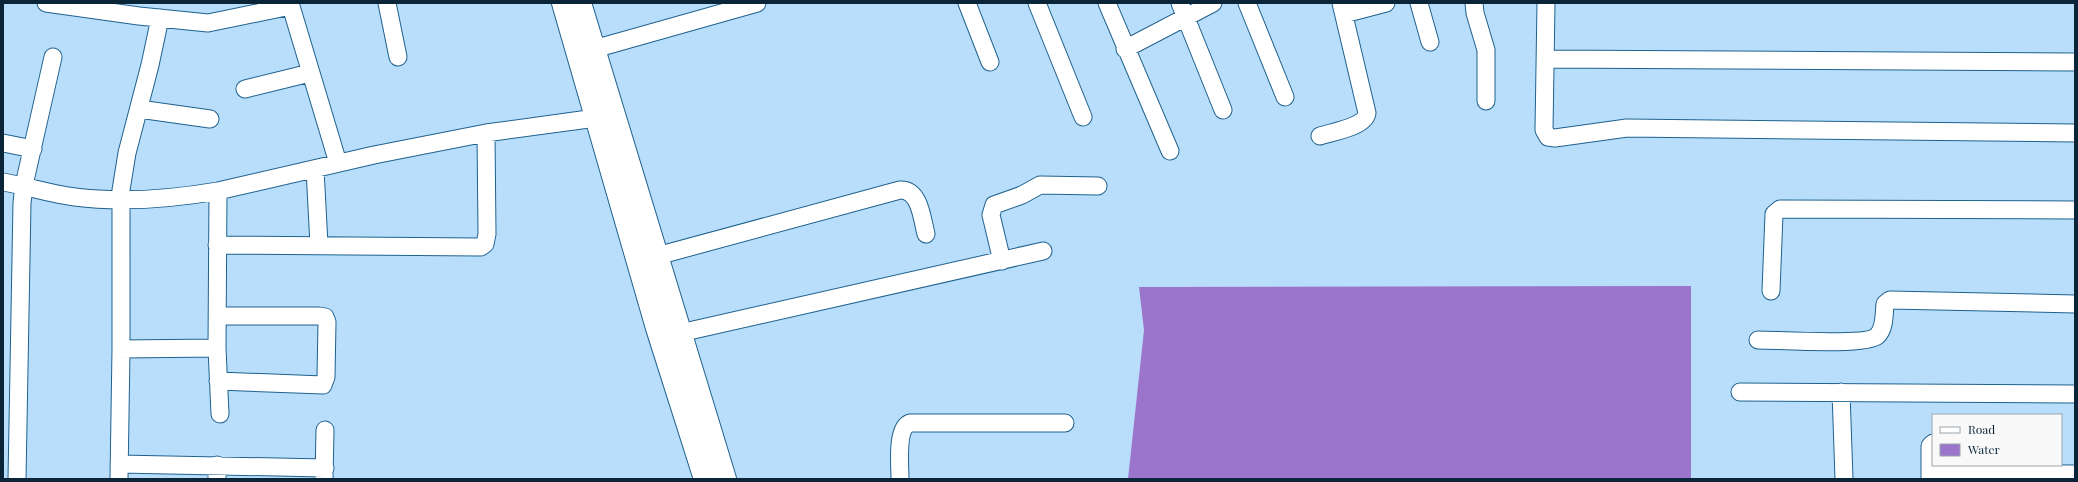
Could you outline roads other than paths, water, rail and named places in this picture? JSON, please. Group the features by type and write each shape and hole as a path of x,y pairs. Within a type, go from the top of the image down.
{"highway":[{"path":"563,3 596,118 725,479"},
{"path":"580,3 657,256 671,327 705,479"}],"street":[{"path":"46,3 117,8 160,18 215,22 290,4 338,163"},
{"path":"387,3 398,58"},
{"path":"594,49 757,3"},
{"path":"967,3 990,62"},
{"path":"1037,3 1083,117"},
{"path":"1107,3 1125,49 1170,151"},
{"path":"1125,49 1183,10 1213,3"},
{"path":"1246,3 1285,97"},
{"path":"1320,136 1352,126 1366,117 1367,107 1342,9 1386,3"},
{"path":"1419,3 1430,42"},
{"path":"1474,3 1475,12 1486,50 1486,101"},
{"path":"1546,3 1544,130 1546,134 1551,137 1627,128 2075,133"},
{"path":"1183,10 1223,110"},
{"path":"160,18 139,109 127,153 120,201 121,349 119,472 324,474 325,430"},
{"path":"17,479 20,236 24,185 53,57"},
{"path":"1545,59 2075,62"},
{"path":"245,89 310,73"},
{"path":"139,109 210,119"},
{"path":"3,182 24,185 74,197 120,201 218,190 338,163 486,133 596,118"},
{"path":"217,245 482,247 485,244 487,234 486,133"},
{"path":"3,143 33,149"},
{"path":"315,169 319,245"},
{"path":"1002,261 991,214 994,205 1022,195 1040,185 1098,186"},
{"path":"218,190 217,348 220,414"},
{"path":"657,256 900,190 909,191 915,197 926,234"},
{"path":"1771,291 1774,214 1780,209 2075,210"},
{"path":"671,327 1002,261 1043,251"},
{"path":"1758,340 1871,340 1876,337 1882,329 1885,304 1890,300 2075,304"},
{"path":"218,316 319,316 325,317 327,322 326,377 323,385 218,381"},
{"path":"121,349 217,348"},
{"path":"1740,392 2075,394"},
{"path":"1842,392 1844,479"},
{"path":"900,479 901,437 904,428 910,422 1065,423"},
{"path":"1932,443 1930,446 1930,476 2039,473 2075,474"}],"water":[{"path":"1691,286 1691,479 1128,479 1144,330 1139,287"}]}
